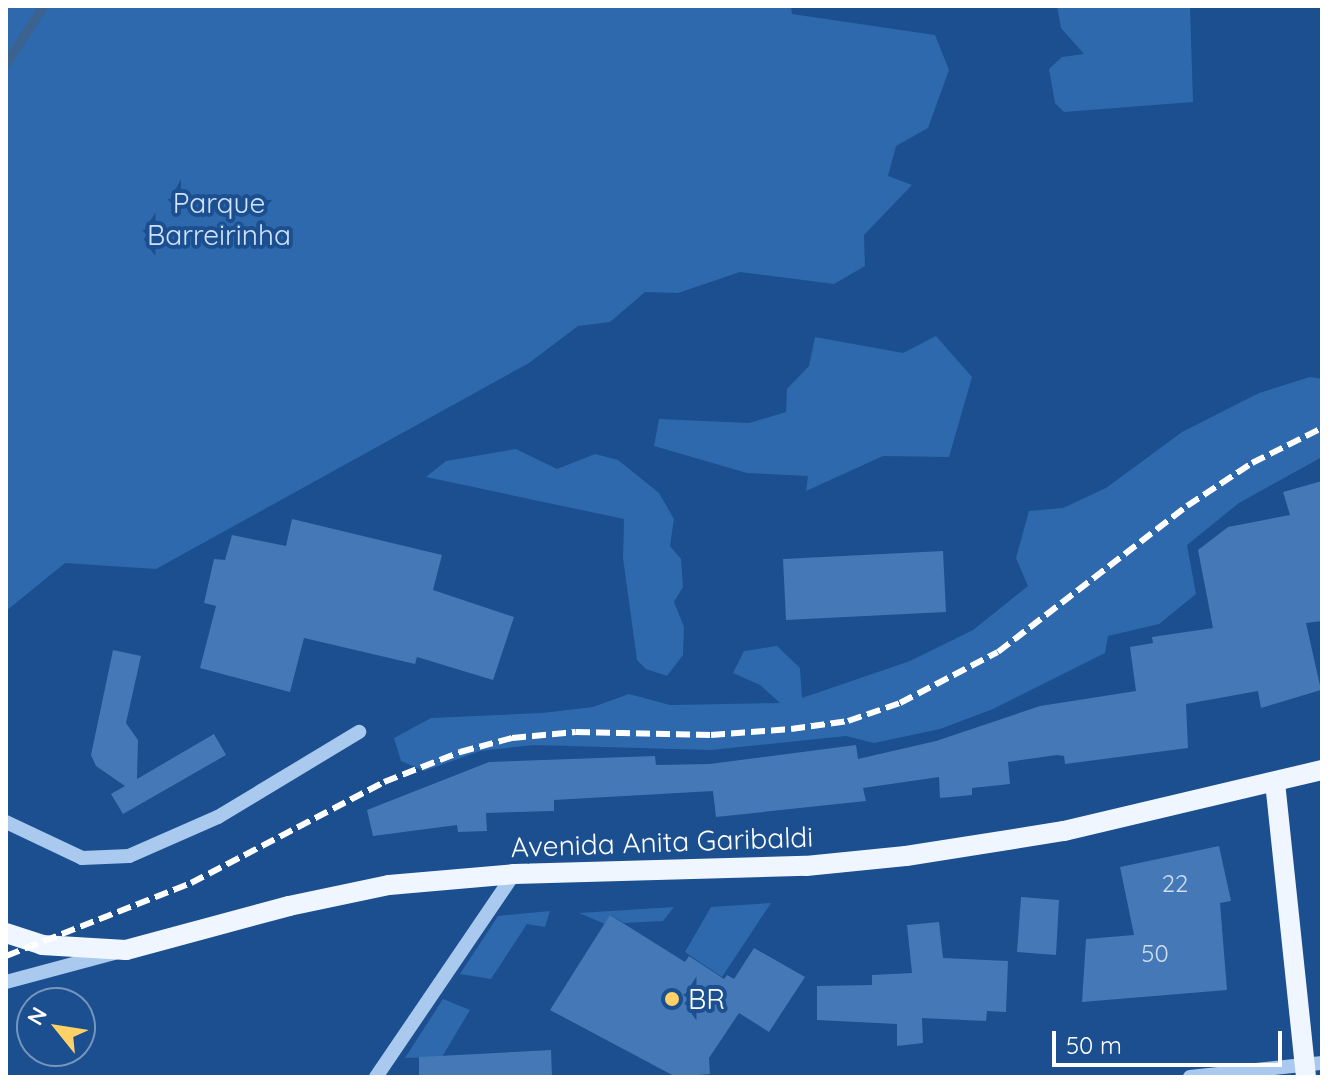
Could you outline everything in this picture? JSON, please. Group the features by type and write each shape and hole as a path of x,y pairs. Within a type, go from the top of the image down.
{"main road":[{"name":"Avenida Anita Garibaldi","path":"6,933 42,945 126,950 340,893 514,874 806,866 906,856 1064,831 1322,770"},
{"path":"1275,782 1311,1069"}],"street":[{"path":"6,822 82,858 129,856 204,824 359,732"},
{"path":"376,1077 514,874"},
{"path":"6,982 126,950"},
{"path":"1190,1077 1311,1069"}],"green space":[{"name":"Parque Barreirinha","path":"6,6 791,6 792,14 935,35 949,70 928,128 896,146 888,176 912,185 864,235 865,266 834,284 740,272 678,293 645,292 610,322 578,326 529,363 156,569 65,563 6,611"},
{"path":"1057,6 1190,6 1193,102 1064,112 1055,103 1049,69 1062,57 1084,54 1061,28"},
{"path":"936,336 972,377 949,457 883,456 806,491 808,476 747,473 654,446 659,419 749,423 786,412 787,389 809,366 815,337 903,353"},
{"path":"1310,377 1322,379 1322,457 1239,503 1187,545 1196,594 1159,624 1108,636 1105,653 993,709 940,729 874,743 846,736 711,750 533,745 480,751 424,771 401,761 394,738 431,718 542,713 593,707 629,694 670,705 780,703 760,685 733,673 744,651 777,646 800,668 802,698 910,661 973,630 1028,586 1016,558 1029,511 1063,508 1106,488 1182,432 1259,393"},
{"path":"516,449 557,469 595,454 618,460 659,493 674,519 670,546 681,559 683,587 674,602 684,627 683,655 667,676 646,669 637,660 623,558 624,519 426,477 446,461"},
{"path":"771,903 722,977 685,952 711,907"},
{"path":"674,907 663,921 624,923 611,915 605,924 579,913"},
{"path":"550,911 545,927 527,924 491,979 460,974 498,916"},
{"path":"443,999 470,1010 442,1057 405,1058"}],"building":[{"path":"1322,481 1322,621 1306,623 1321,690 1261,708 1258,691 1186,704 1188,748 1065,764 1064,756 1057,755 1008,762 1010,784 972,788 972,795 940,798 939,777 863,788 866,801 716,817 713,791 554,800 554,811 486,813 487,831 458,832 457,825 373,836 367,810 489,762 655,756 656,765 709,764 856,745 858,759 936,741 1040,706 1136,691 1130,647 1153,643 1152,637 1213,628 1198,550 1228,527 1290,515 1283,492"},
{"path":"292,519 442,555 433,590 514,617 493,680 417,657 415,664 304,638 290,692 200,668 216,606 204,603 214,559 225,560 232,535 286,546"},
{"path":"943,551 946,612 786,620 783,559"},
{"path":"113,650 141,656 126,723 138,740 137,779 214,734 226,755 123,814 111,794 125,786 96,766 91,755"},
{"path":"1219,846 1231,901 1220,903 1227,990 1082,1002 1086,939 1134,935 1120,867"},
{"path":"1021,897 1059,900 1056,955 1017,952"},
{"path":"610,915 685,962 689,956 724,979 727,975 734,979 754,948 805,977 769,1032 739,1013 709,1058 710,1074 676,1077 550,1010"},
{"path":"939,922 943,958 1008,961 1006,1012 987,1011 986,1021 922,1018 923,1043 897,1046 897,1024 817,1020 817,986 872,985 872,975 912,973 907,925"},
{"path":"551,1050 552,1077 419,1077 419,1057"}],"waterway":[{"path":"6,63 43,6"}],"railway":[{"path":"6,956 191,883 384,782 460,752 512,738 576,732 711,735 791,729 848,721 900,703 998,652 1187,506 1252,463 1322,428"}],"place":[{"name":"BR","path":"672,999"}]}
